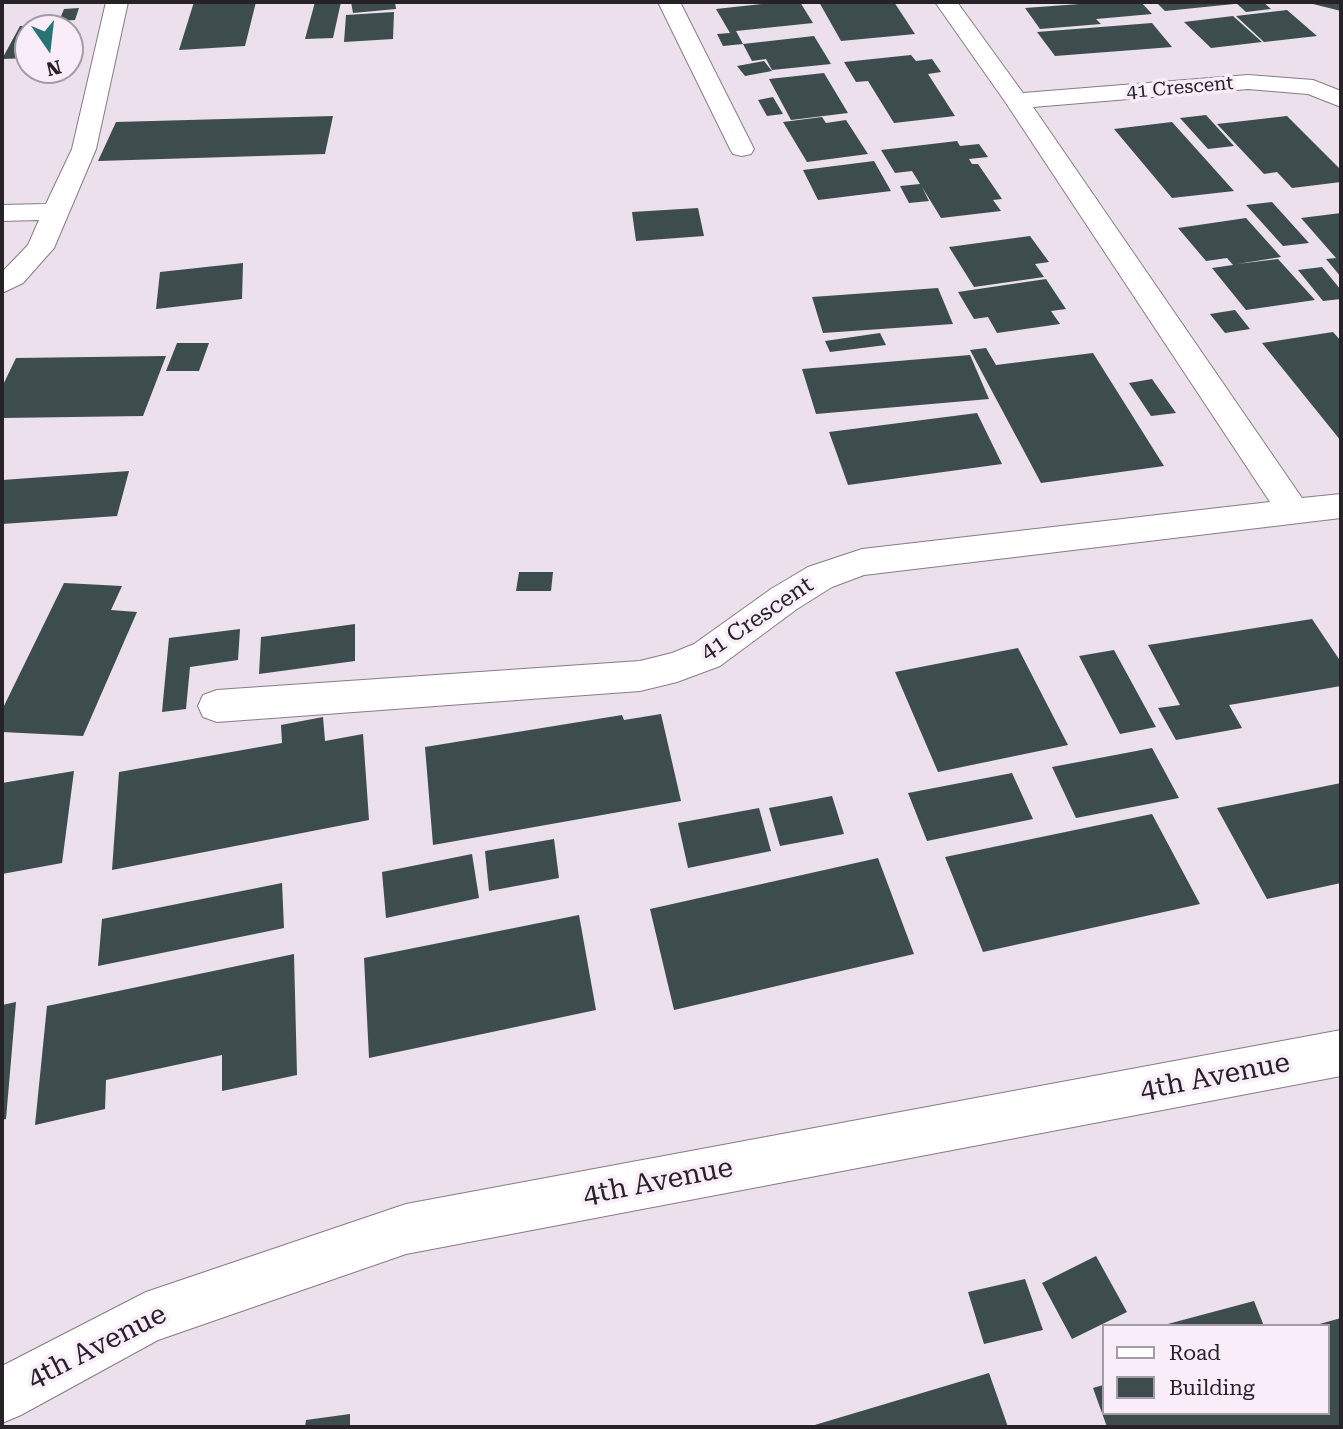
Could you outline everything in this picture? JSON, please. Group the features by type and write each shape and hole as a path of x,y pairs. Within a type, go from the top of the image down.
{"street":[{"path":"2,285 40,248 84,149 117,2"},
{"path":"669,2 742,149"},
{"path":"946,2 1017,101 1294,512"},
{"name":"41 Crescent","path":"1017,101 1248,82 1313,87 1341,100"},
{"path":"2,213 56,212"},
{"name":"41 Crescent","path":"217,705 640,676 677,667 707,655 784,599 820,577 862,562 1341,506"},
{"name":"4th Avenue","path":"2,1396 146,1318 406,1229 1341,1053"}],"building":[{"path":"194,2 256,2 245,46 179,50"},
{"path":"315,2 341,2 333,38 305,39"},
{"path":"351,2 395,2 396,9 353,13"},
{"path":"800,2 813,23 736,31 743,44 723,46 717,34 730,33 716,9"},
{"path":"819,2 894,2 915,34 841,41"},
{"path":"1141,2 1152,14 1096,19 1101,24 1040,29 1025,8"},
{"path":"1156,2 1234,2 1234,4 1165,11"},
{"path":"1235,2 1263,2 1271,9 1246,12"},
{"path":"1341,2 1341,11 1313,4"},
{"path":"79,8 77,14 62,14 64,9"},
{"path":"1287,10 1317,36 1264,42 1236,16"},
{"path":"394,12 393,39 344,42 346,15"},
{"path":"1233,16 1262,42 1211,48 1184,22"},
{"path":"1152,23 1172,47 1055,56 1037,32"},
{"path":"814,36 831,64 772,70 766,59 752,61 743,44"},
{"path":"14,37 14,59 2,59"},
{"path":"911,55 916,61 932,59 941,72 928,74 955,116 894,123 868,81 856,82 844,62"},
{"path":"764,61 772,71 745,76 737,66"},
{"path":"824,73 848,113 791,120 769,79"},
{"path":"773,97 783,114 767,116 758,100"},
{"path":"1206,115 1234,146 1208,149 1180,118"},
{"path":"333,116 325,154 98,161 116,122"},
{"path":"1287,116 1341,170 1341,182 1292,188 1277,172 1264,174 1217,124"},
{"path":"822,117 826,123 846,120 868,154 807,162 783,122"},
{"path":"1172,122 1234,191 1172,198 1114,129"},
{"path":"957,141 960,146 979,144 988,157 969,159 972,164 978,164 1002,199 993,200 1001,211 941,218 922,187 929,201 909,203 900,186 920,184 912,171 895,173 881,150"},
{"path":"874,161 891,191 818,200 803,170"},
{"path":"1272,202 1309,243 1283,246 1246,205"},
{"path":"698,208 704,236 636,241 632,212"},
{"path":"1341,213 1341,277 1326,259 1336,258 1301,218"},
{"path":"1246,218 1281,257 1237,264 1278,259 1315,300 1246,310 1212,268 1233,265 1227,258 1206,261 1178,228"},
{"path":"1030,236 1049,262 1035,264 1044,277 974,287 949,247"},
{"path":"243,263 242,299 156,309 160,272"},
{"path":"1322,267 1341,290 1341,299 1323,301 1298,270"},
{"path":"1046,279 1066,309 1051,311 1060,324 997,333 988,317 974,319 958,292"},
{"path":"938,288 953,324 823,333 812,297"},
{"path":"1235,310 1250,329 1225,333 1210,314"},
{"path":"1333,332 1341,341 1341,441 1262,343"},
{"path":"880,333 886,345 830,352 825,341"},
{"path":"177,343 209,343 199,371 166,371"},
{"path":"986,348 996,365 1093,353 1164,466 1041,483 970,350"},
{"path":"970,355 989,399 816,414 802,369"},
{"path":"166,356 143,416 2,418 2,387 16,358"},
{"path":"1152,379 1176,413 1151,416 1129,383"},
{"path":"977,413 1002,464 848,485 829,432"},
{"path":"129,471 117,516 2,524 2,480"},
{"path":"519,572 553,572 551,591 516,591"},
{"path":"64,583 122,586 111,610 137,612 83,736 2,732 2,710"},
{"path":"1312,619 1341,662 1341,686 1229,705 1242,728 1176,740 1158,708 1180,705 1148,645"},
{"path":"355,624 355,661 259,674 261,637"},
{"path":"240,629 238,660 190,667 186,709 162,712 169,638"},
{"path":"1018,648 1068,745 938,772 895,672"},
{"path":"1114,650 1156,727 1120,734 1079,656"},
{"path":"661,714 681,801 433,845 425,747 622,715 624,720"},
{"path":"323,717 325,741 363,734 369,820 112,870 119,772 282,743 281,725"},
{"path":"1152,748 1179,798 1076,818 1052,767"},
{"path":"74,771 62,863 2,874 2,783"},
{"path":"1012,773 1033,819 927,841 908,793"},
{"path":"1341,783 1341,883 1267,899 1217,808"},
{"path":"832,796 844,834 780,846 769,808"},
{"path":"759,808 771,851 688,868 678,823"},
{"path":"1152,814 1200,904 983,952 945,857"},
{"path":"554,839 559,878 489,891 485,851"},
{"path":"472,854 479,898 386,918 382,872"},
{"path":"878,858 914,954 674,1010 650,909"},
{"path":"282,883 284,928 98,966 102,919"},
{"path":"579,915 596,1010 369,1058 364,958"},
{"path":"294,954 297,1075 222,1091 222,1055 106,1080 105,1109 35,1125 47,1006"},
{"path":"16,1002 6,1119 2,1120 2,1005"},
{"path":"1096,1256 1127,1312 1072,1339 1042,1283"},
{"path":"1025,1279 1043,1330 984,1344 968,1292"},
{"path":"1254,1301 1263,1324 1168,1324"},
{"path":"1341,1318 1341,1427 1107,1427 1103,1415 1329,1415 1329,1324 1320,1324"},
{"path":"989,1373 1008,1427 808,1427"},
{"path":"1102,1385 1102,1413 1093,1388"},
{"path":"350,1414 350,1427 305,1427 306,1420"}]}
